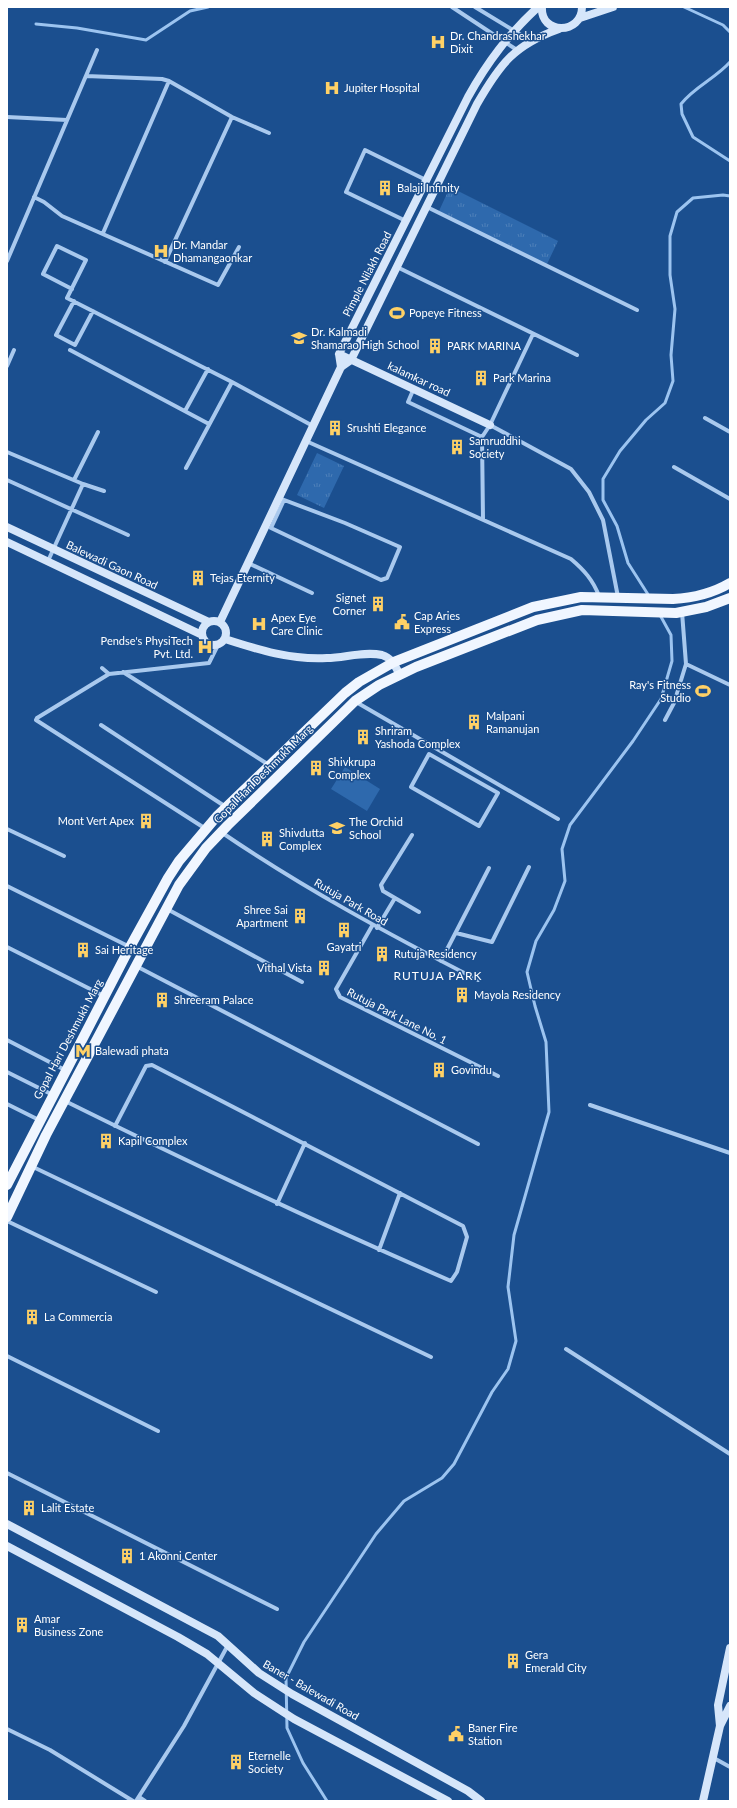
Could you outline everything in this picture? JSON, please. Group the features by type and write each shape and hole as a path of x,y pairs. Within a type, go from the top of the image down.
{"main road":[{"name":"Pimple Nilakh Road","path":"339,354 485,67 514,29 538,7"},
{"path":"542,7 543,16 547,22 559,29"},
{"path":"580,18 582,7"},
{"path":"220,622 247,563 281,499 306,441 341,367 351,360 481,98 498,70 517,50 542,35 559,29 571,27 580,18 613,7"},
{"path":"339,354 341,367"},
{"name":"kalamkar road","path":"339,354 490,425"},
{"name":"Balewadi Gaon Road","path":"7,527 208,622"},
{"path":"7,542 202,635 208,644 218,645 225,639 226,629 220,622 215,620 208,622 203,627 202,635"},
{"name":"Gopal Hari Deshmukh Marg","path":"7,1183 65,1070 168,878 206,829 330,706 364,679 394,662 533,608 567,598 599,596 642,599 673,599 702,594 730,584"},
{"name":"Gopal Hari Deshmukh Marg","path":"7,1217 11,1198 30,1166 166,908 190,869 221,832 355,701 400,674 537,620 561,613 598,610 650,613 679,612 706,607 730,598"},
{"path":"225,639 276,654 305,658 327,658 370,654 382,655 394,662 400,674"},
{"path":"364,679 373,689"},
{"name":"Baner - Balewadi Road","path":"7,1524 218,1636 264,1677 292,1694 468,1790 481,1801"},
{"path":"7,1546 178,1637 218,1662 254,1693 294,1719 448,1801"},
{"path":"720,1726 718,1705 730,1648"},
{"path":"703,1801 720,1726 730,1706"}],"street":[{"path":"452,7 517,50"},
{"path":"476,7 532,41"},
{"path":"7,261 97,50"},
{"path":"86,76 162,79 169,81 232,117 269,133"},
{"path":"103,233 169,81"},
{"path":"7,117 68,120"},
{"path":"165,262 232,117"},
{"path":"407,222 346,192 366,150 427,181"},
{"path":"34,197 44,202 62,216 218,285 239,247"},
{"path":"427,208 637,310"},
{"path":"72,289 42,274 57,246 86,260 68,298 208,369 313,426"},
{"path":"397,267 577,355"},
{"path":"74,301 56,335 74,346 94,311"},
{"path":"483,519 482,437 490,425 533,334"},
{"path":"7,366 14,350"},
{"path":"70,350 210,424"},
{"path":"185,411 208,369"},
{"path":"186,468 232,382"},
{"path":"414,388 408,402 482,437"},
{"path":"705,418 730,432"},
{"path":"490,425 571,469 589,492 603,520 618,597"},
{"path":"74,480 98,432"},
{"path":"306,441 571,558 585,571 594,584 599,596"},
{"path":"7,452 83,484 104,491"},
{"path":"674,467 730,499"},
{"path":"7,480 128,535"},
{"path":"48,561 70,508 83,484"},
{"path":"281,499 400,547 387,578 381,580 271,528 281,499"},
{"path":"247,563 312,593"},
{"path":"666,720 674,703 686,664 679,612"},
{"path":"206,829 36,720 109,674 209,663 218,645"},
{"path":"686,664 730,685"},
{"path":"102,668 109,674"},
{"path":"123,672 270,765"},
{"path":"355,701 558,819"},
{"path":"101,725 227,807"},
{"path":"429,754 458,770 498,793 479,826 411,787 429,754"},
{"path":"458,770 462,764"},
{"path":"7,829 64,856"},
{"name":"Rutuja Park Road","path":"221,832 272,867 372,926 478,980"},
{"path":"412,835 381,885 384,891 419,912"},
{"path":"456,933 492,942 530,867"},
{"path":"441,961 489,868"},
{"path":"7,886 130,947"},
{"path":"377,928 395,898"},
{"path":"166,908 302,982"},
{"name":"Rutuja Park Lane No. 1","path":"372,926 336,989 340,997 498,1076"},
{"path":"7,947 105,996"},
{"path":"136,965 478,1144"},
{"path":"7,1040 65,1070"},
{"path":"64,1101 115,1126 277,1204 379,1250 451,1281 457,1272 467,1238 462,1226 305,1143 152,1065 146,1066 115,1126"},
{"path":"7,1072 52,1095"},
{"path":"7,1104 39,1120"},
{"path":"590,1105 730,1154"},
{"path":"277,1204 305,1143"},
{"path":"30,1166 431,1357"},
{"path":"379,1250 400,1193"},
{"path":"7,1221 156,1292"},
{"path":"566,1348 730,1454"},
{"path":"7,1356 158,1431"},
{"path":"7,1473 277,1609"},
{"path":"145,1801 138,1799 184,1726 228,1644"},
{"path":"7,1729 50,1750 133,1801"},
{"path":"712,1757 730,1767"}],"green space":[{"path":"450,187 558,241 547,264 439,211"},
{"path":"317,453 344,466 324,508 297,495"},
{"path":"345,767 380,789 367,811 331,789"}],"waterway":[{"path":"36,24 77,28 146,40 190,11 208,7"},
{"path":"684,7 723,25 730,32"},
{"path":"730,62 686,98 681,104 682,114 693,137 730,161"},
{"path":"649,596 628,563 617,526 603,500 603,479 620,451 646,420 665,403 673,381 671,355 675,309 670,275 670,236 677,212 693,198 723,195 730,196"},
{"path":"327,1801 303,1763 287,1728 286,1678 304,1642 376,1534 404,1501 442,1478 454,1464 492,1392 508,1369 516,1341 508,1287 514,1235 549,1112 546,1042 527,972 536,941 554,910 565,881 562,849 570,825 633,741 661,699 672,661 671,635 660,615"}],"place":[{"name":"Dr. Chandrashekhar Dixit","path":"438,42"},
{"name":"Jupiter Hospital","path":"332,88"},
{"name":"Balaji Infinity","path":"385,188"},
{"name":"Dr. Mandar Dhamangaonkar","path":"161,251"},
{"name":"Popeye Fitness","path":"397,313"},
{"name":"Dr. Kalmadi Shamarao High School","path":"299,338"},
{"name":"PARK MARINA","path":"435,346"},
{"name":"Park Marina","path":"481,378"},
{"name":"Srushti Elegance","path":"335,428"},
{"name":"Samruddhi Society","path":"457,447"},
{"name":"Tejas Eternity","path":"198,578"},
{"name":"Signet Corner","path":"378,604"},
{"name":"Cap Aries Express","path":"402,622"},
{"name":"Apex Eye Care Clinic","path":"259,624"},
{"name":"Pendse's PhysiTech Pvt. Ltd.","path":"205,647"},
{"name":"Ray's Fitness Studio","path":"703,691"},
{"name":"Malpani Ramanujan","path":"474,722"},
{"name":"Shriram Yashoda Complex","path":"363,737"},
{"name":"Shivkrupa Complex","path":"316,768"},
{"name":"Mont Vert Apex","path":"146,821"},
{"name":"The Orchid School","path":"337,828"},
{"name":"Shivdutta Complex","path":"267,839"},
{"name":"Shree Sai Apartment","path":"300,916"},
{"name":"Gayatri","path":"344,930"},
{"name":"Sai Heritage","path":"83,950"},
{"name":"Rutuja Residency","path":"382,954"},
{"name":"Vithal Vista","path":"324,968"},
{"name":"Mayola Residency","path":"462,995"},
{"name":"Shreeram Palace","path":"162,1000"},
{"name":"Balewadi phata","path":"83,1051"},
{"name":"Govindu","path":"439,1070"},
{"name":"Kapil Complex","path":"106,1141"},
{"name":"La Commercia","path":"32,1317"},
{"name":"Lalit Estate","path":"29,1508"},
{"name":"1 Akonni Center","path":"127,1556"},
{"name":"Amar Business Zone","path":"22,1625"},
{"name":"Gera Emerald City","path":"513,1661"},
{"name":"Baner Fire Station","path":"456,1734"},
{"name":"Eternelle Society","path":"236,1762"}],"district":[{"name":"RUTUJA PARK","path":"438,976"}]}
